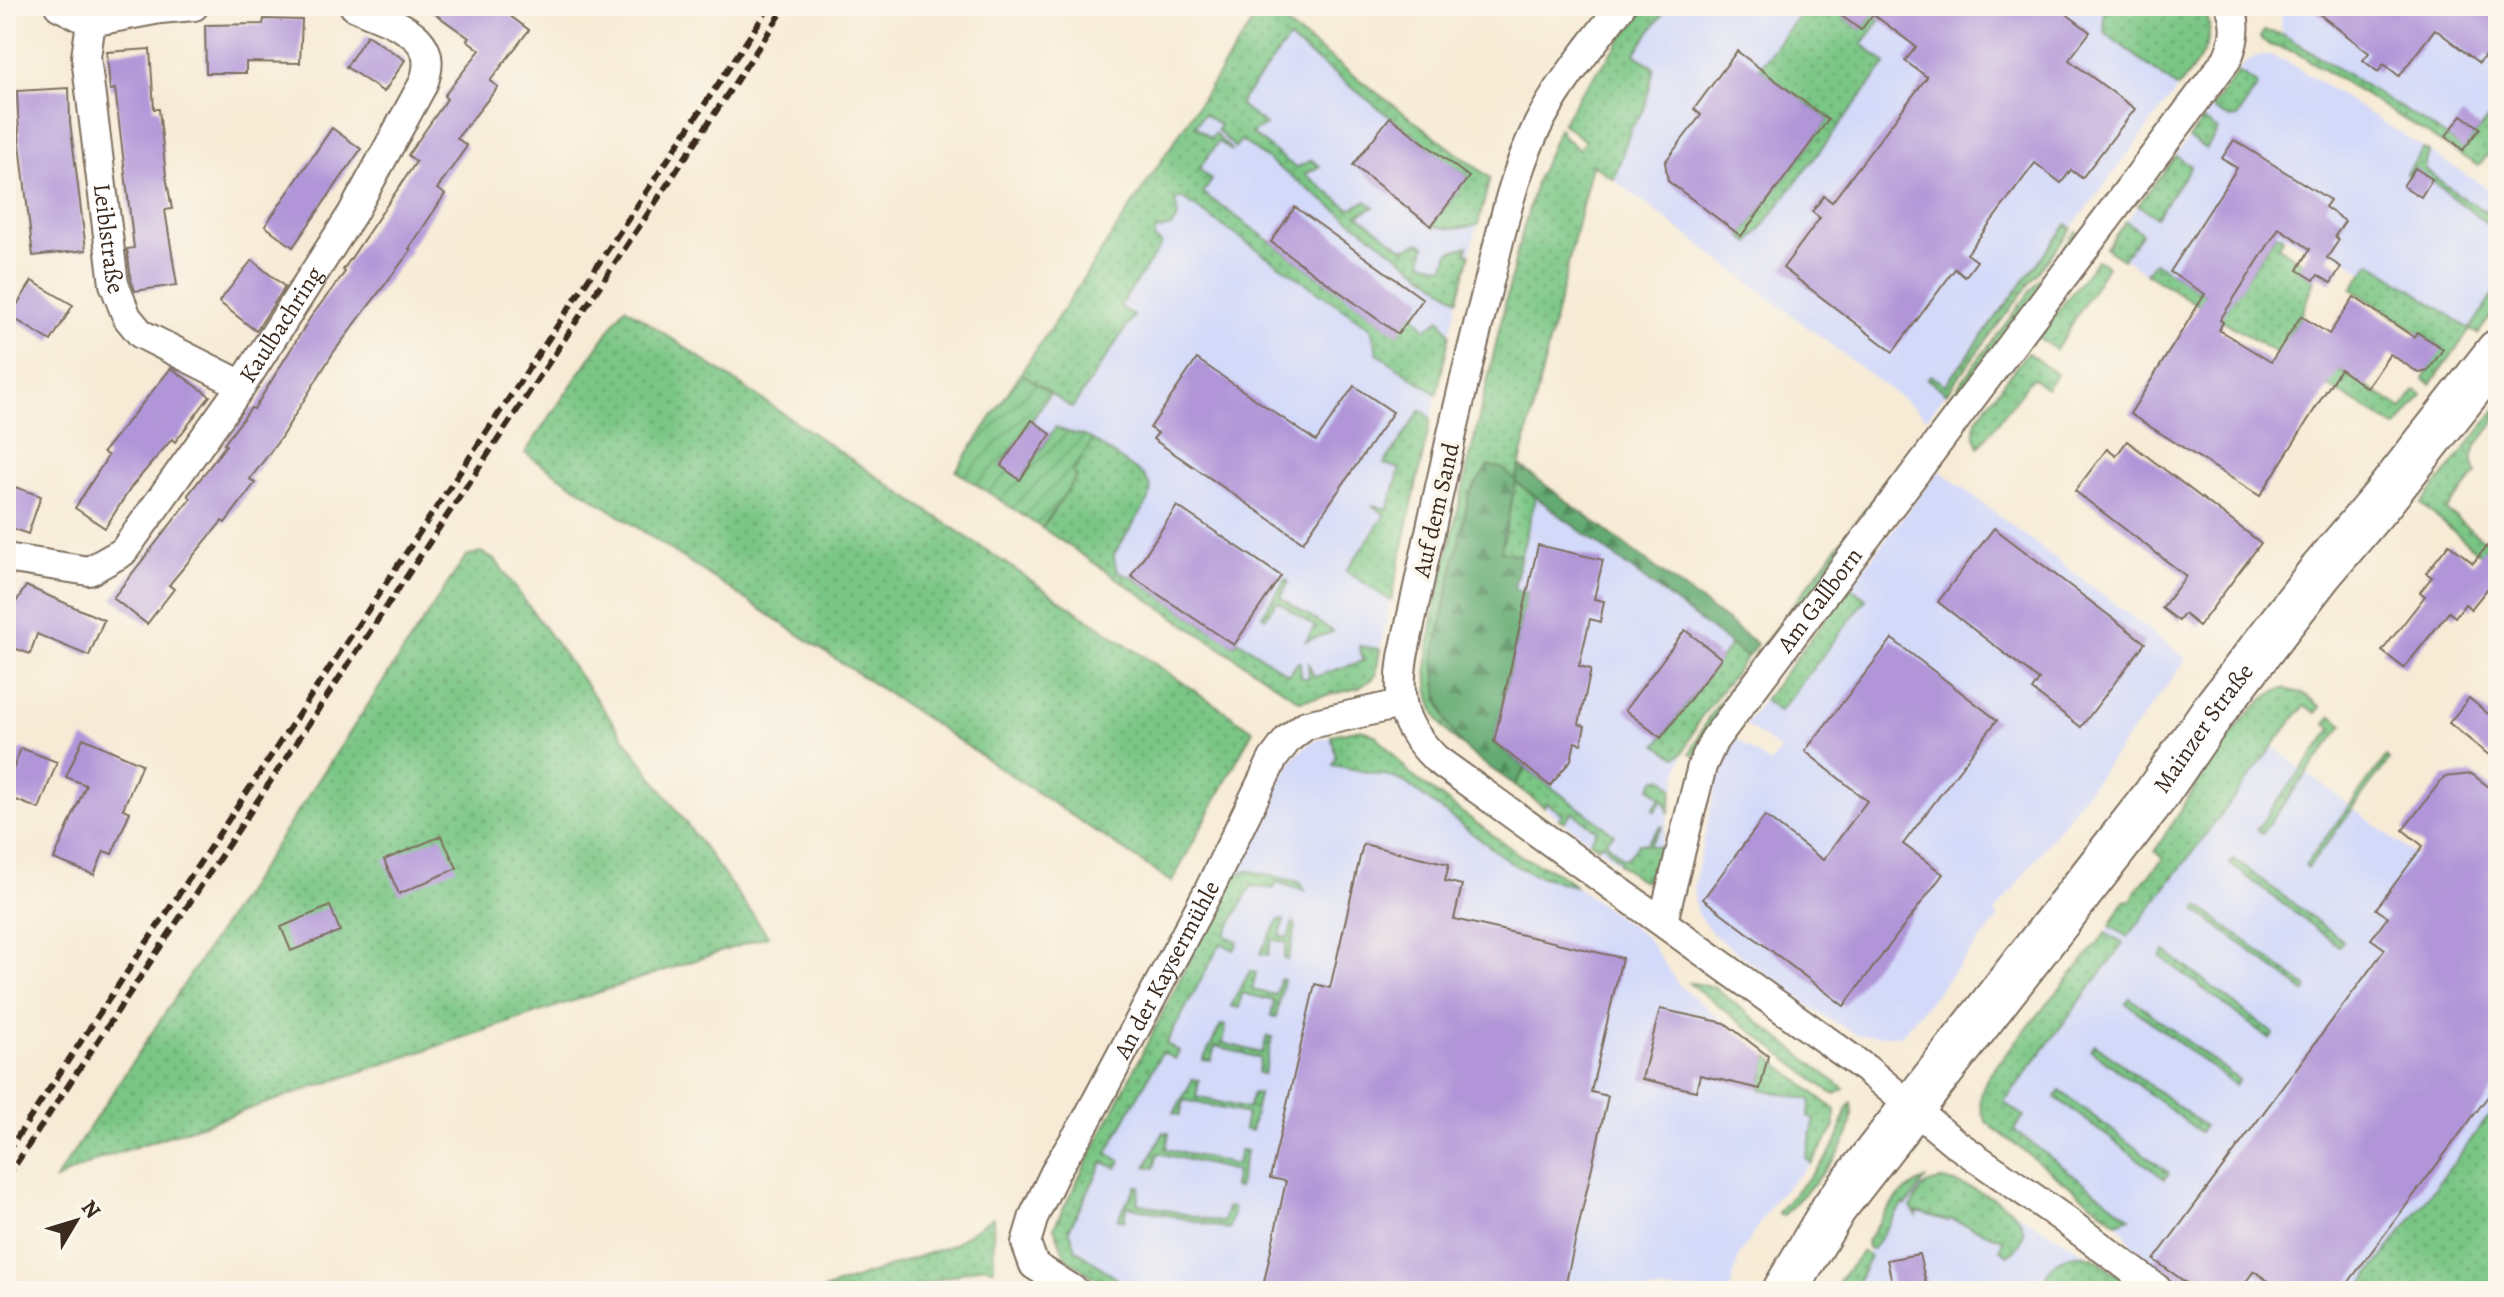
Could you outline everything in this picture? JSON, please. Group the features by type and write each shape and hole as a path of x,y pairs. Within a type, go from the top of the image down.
{"main road":[{"name":"Mainzer Straße","path":"1785,1291 1834,1208 2155,796 2212,713 2319,574 2381,501 2498,352"}],"street":[{"path":"59,6 91,22 194,6"},
{"name":"Kaulbachring","path":"6,558 89,571 123,552 242,385 352,214 428,72 430,60 417,37 354,6"},
{"name":"Auf dem Sand","path":"1621,6 1558,89 1524,155 1476,335 1403,657 1401,704 1413,734 1436,759 1663,921"},
{"name":"Am Gallborn","path":"1663,921 1702,766 1714,740 2227,59 2235,37 2234,14 2230,6"},
{"name":"Leiblstraße","path":"91,22 86,57 114,284 121,306 141,334 242,385"},
{"name":"An der Kaysermühle","path":"1075,1291 1034,1265 1026,1243 1034,1216 1057,1168 1085,1123 1202,904 1273,759 1288,739 1306,725 1401,704"},
{"path":"1663,921 1866,1069 1955,1143 2160,1291"}],"shaded area":[{"path":"1656,6 2202,6 2209,19 2210,36 2201,58 1927,418 1592,163 1623,49"},
{"path":"2283,6 2498,6 2498,141 2479,166 2285,41 2280,25"},
{"path":"1263,7 1490,178 1459,295 1376,676 1359,688 1301,701 956,471"},
{"path":"2257,56 2286,61 2498,195 2498,306 2478,334 2367,274 2333,252 2327,261 2286,235 2229,325 2106,248 2245,63"},
{"path":"1939,470 2187,659 1995,913 1999,918 1901,1035 1857,1035 1817,1012 1714,935 1697,914 1693,889 1718,777 1735,738 1770,764 1780,750 1745,724"},
{"path":"1516,481 1747,657 1689,738 1658,860 1643,882 1459,740"},
{"path":"2241,722 2498,919 2498,1104 2357,1291 2181,1291 2146,1264 2117,1222 1987,1123 1979,1104 1980,1093 1990,1073 2106,933 2124,901 2131,900 2163,859 2155,851"},
{"path":"1361,729 1377,736 1411,775 1520,855 1558,873 1647,938 1678,984 1725,1023 1661,1009 1643,1079 1696,1091 1700,1075 1760,1089 1768,1056 1835,1110 1835,1127 1821,1150 1811,1164 1777,1196 1739,1256 1730,1291 1115,1291 1066,1258 1054,1227 1218,898 1292,759 1312,741"},
{"path":"1939,1180 1961,1184 1998,1202 2094,1258 2139,1291 1842,1291 1908,1191"}],"green space":[{"path":"1647,6 1668,6 1635,53 1654,68 1644,110 1631,128 1614,179 1592,164 1516,481 1536,496 1521,555 1501,551 1434,658 1438,699 1463,746 1438,720 1428,688 1428,653 1433,618 1518,248 1537,179 1559,128 1562,130 1560,134 1579,149 1585,141 1562,123"},
{"path":"1806,6 1828,6 1861,30 1876,10 1884,16 1862,44 1886,64 1750,243 1741,236 1828,120 1759,68"},
{"path":"2110,6 2202,6 2209,29 2205,50 2178,88 2105,33 2103,15"},
{"path":"1263,7 1490,178 1478,225 1455,229 1431,226 1468,177 1289,39 1239,104 1266,125 1251,133 1296,168 1312,160 1320,166 1305,174 1350,209 1366,201 1374,207 1358,215 1404,249 1420,242 1425,246 1422,262 1445,267 1449,252 1468,246 1466,253 1470,254 1458,299 1241,140 1235,148 1217,130 1220,125 1204,114 1195,126 1210,138 1214,133 1232,151 1218,142 1199,169 1212,180 1203,193 1398,333 1413,312 1426,329 1440,319 1450,334 1437,394 1378,354 1371,328 1182,198 1175,200 1178,217 1171,227 1155,231 1155,239 1162,244 1120,306 1134,316 1072,408 1021,373"},
{"path":"2264,31 2282,34 2463,149 2498,106 2498,141 2479,166 2295,52 2269,45 2260,37"},
{"path":"2238,72 2258,85 2237,118 2230,119 2212,108"},
{"path":"2203,120 2218,130 2206,149 2189,138"},
{"path":"2423,149 2429,152 2426,170 2472,204 2498,212 2498,232 2415,168 2410,176 2407,174"},
{"path":"2176,156 2191,166 2156,217 2138,205"},
{"path":"2126,221 2142,233 2123,259 2106,248"},
{"path":"2067,224 2072,228 1946,393 1927,379 1931,375 1945,385"},
{"path":"2076,231 2081,235 1956,401 1950,397"},
{"path":"2276,234 2283,238 2278,247 2303,262 2298,270 2314,280 2301,316 2288,336 2402,409 2416,390 2422,395 2397,428 2146,273 2154,262 2227,308"},
{"path":"2097,260 2107,266 2056,350 2038,337"},
{"path":"2371,262 2470,329 2498,287 2498,306 2478,334 2470,330 2431,384 2423,378 2442,348 2352,289"},
{"path":"625,307 1253,730 1172,882 525,453"},
{"path":"2027,352 2057,375 2046,388 2032,378 1979,447 1974,434 1977,419"},
{"path":"1021,373 1050,393 1001,466 1021,479 1056,427 1093,440 1072,472 1077,476 1042,528 956,471"},
{"path":"2498,407 2492,425 2473,455 2477,474 2446,510 2498,552 2498,569 2421,504"},
{"path":"1421,410 1431,418 1391,601 1346,571 1385,515 1372,505 1388,509 1400,469 1384,464"},
{"path":"1932,421 1938,426 1695,755 1690,753 1710,715"},
{"path":"1093,440 1144,476 1151,487 1149,500 1114,554 1119,572 1131,576 1234,645 1238,640 1289,675 1298,662 1301,678 1309,678 1308,662 1314,677 1363,661 1359,646 1380,649 1376,676 1359,688 1300,701 1042,528 1077,476 1072,472"},
{"path":"1488,466 1502,468 1516,481 1520,466 1757,644 1747,657 1516,482 1501,551 1521,555 1514,589 1528,592 1494,742 1526,768 1515,785 1476,758 1456,738 1441,706 1435,670 1434,658 1469,494"},
{"path":"481,552 496,561 768,936 99,1159 55,1180 466,556"},
{"path":"1286,579 1289,582 1280,597 1333,632 1306,641 1315,627 1277,601 1265,618 1262,615"},
{"path":"1850,587 1866,599 1779,712 1764,700"},
{"path":"1731,644 1747,657 1699,720 1683,753 1676,757 1657,745"},
{"path":"2284,689 2302,693 2321,707 2316,713 2305,706 2296,716 2128,937 2110,926 2124,901 2131,900 2163,859 2155,851 2232,733 2268,696"},
{"path":"2332,716 2343,725 2262,833 2257,829 2332,729 2326,724"},
{"path":"1361,729 1377,736 1411,775 1520,855 1556,872 1574,886 1532,874 1514,865 1404,782 1333,765 1336,757 1331,735"},
{"path":"2386,757 2389,760 2308,868 2305,865"},
{"path":"1526,768 1614,834 1606,841 1623,859 1639,843 1646,844 1663,827 1649,845 1661,848 1647,878 1643,882 1619,864 1603,843 1597,847 1590,842 1597,831 1572,812 1564,822 1559,819 1562,814 1547,803 1544,807 1515,785"},
{"path":"1664,778 1673,788 1669,814 1664,798 1655,811 1653,809 1661,797 1650,788 1656,779"},
{"path":"2234,859 2343,941 2339,946 2230,864"},
{"path":"1250,871 1299,882 1305,891 1276,882 1274,889 1251,886 1225,935 1238,942 1234,950 1221,943 1166,1044 1179,1051 1175,1059 1162,1052 1107,1153 1121,1161 1117,1168 1103,1162 1069,1229 1076,1249 1134,1291 1115,1291 1066,1258 1054,1227 1218,898 1230,879"},
{"path":"2199,906 2308,988 2305,992 2196,910"},
{"path":"1279,920 1284,920 1280,936 1288,938 1293,922 1296,927 1288,960 1284,959 1287,943 1272,939 1268,955 1260,953"},
{"path":"2106,933 2123,944 2004,1102 2024,1116 2014,1130 2130,1217 2117,1222 1987,1123 1980,1104 1990,1073"},
{"path":"2165,951 2274,1034 2270,1039 2161,957"},
{"path":"1250,971 1256,973 1252,990 1276,995 1280,979 1284,980 1276,1017 1271,1016 1274,1001 1242,993 1239,1008 1231,1006"},
{"path":"1688,982 1714,987 1844,1089 1836,1094 1831,1093"},
{"path":"2130,998 2239,1080 2235,1085 2126,1003"},
{"path":"1221,1025 1226,1026 1223,1043 1262,1053 1267,1036 1272,1037 1264,1074 1258,1073 1260,1058 1215,1046 1211,1061 1203,1060"},
{"path":"2095,1044 2204,1126 2200,1132 2091,1050"},
{"path":"1768,1056 1835,1110 1835,1127 1811,1164 1806,1158 1815,1119 1808,1117 1811,1100 1760,1089"},
{"path":"1193,1079 1199,1080 1196,1097 1248,1109 1253,1093 1259,1094 1251,1131 1244,1129 1247,1114 1184,1100 1180,1115 1174,1113"},
{"path":"2060,1091 2169,1173 2165,1179 2055,1097"},
{"path":"1852,1103 1847,1136 1830,1166 1783,1216 1778,1213 1829,1154"},
{"path":"2498,1104 2498,1291 2357,1291"},
{"path":"1164,1132 1169,1133 1166,1149 1237,1165 1240,1150 1246,1151 1238,1188 1233,1187 1236,1171 1158,1153 1154,1168 1146,1166"},
{"path":"1925,1180 1906,1206 1903,1204 1873,1249 1868,1248 1867,1241 1891,1205 1905,1191"},
{"path":"1944,1180 1994,1199 2016,1215 2022,1225 2023,1236 2013,1252 2007,1255 2000,1249 2003,1239 1950,1219 1918,1212 1917,1216 1911,1208 1919,1192 1932,1182"},
{"path":"1136,1186 1140,1186 1137,1203 1223,1223 1227,1207 1234,1208 1229,1229 1128,1206 1124,1221 1118,1219"},
{"path":"993,1217 994,1269 984,1266 902,1291 820,1291 952,1245"},
{"path":"1863,1251 1870,1257 1853,1291 1831,1291"},
{"path":"2085,1255 2094,1258 2139,1291 2056,1291 2050,1287 2046,1277 2056,1262 2066,1257"}],"building":[{"path":"424,6 497,6 529,30 490,81 498,87 457,138 467,146 437,189 445,194 411,250 333,353 280,439 250,479 255,483 225,523 222,521 169,585 174,589 147,624 113,598 191,498 188,495 224,444 251,408 254,409 310,318 345,272 343,270 416,162 408,155 447,99 444,96 480,50 467,40 469,38"},
{"path":"1828,6 2056,6 2090,32 2069,60 2135,109 2082,178 2071,170 2061,183 2035,163 1967,254 1977,261 1965,277 1955,269 1893,352 1783,268 1820,218 1812,212 1824,196 1832,202 1927,77 1905,61 1916,47 1873,14 1861,30"},
{"path":"2309,6 2498,6 2498,63 2486,54 2479,63 2435,29 2399,76 2384,64 2378,72 2363,60 2369,53"},
{"path":"264,19 302,20 300,63 246,62 246,73 206,73 205,25 263,24"},
{"path":"367,35 405,60 384,92 346,67"},
{"path":"150,49 154,109 159,109 172,209 165,210 177,285 135,291 127,249 134,248 115,89 110,90 107,52"},
{"path":"1737,51 1828,120 1741,236 1668,181 1665,162 1701,115 1694,109"},
{"path":"69,88 70,122 86,250 33,256 17,91"},
{"path":"2462,115 2480,128 2463,150 2446,136"},
{"path":"1390,117 1469,177 1431,226 1353,165"},
{"path":"332,128 361,149 293,247 265,226"},
{"path":"2234,140 2330,200 2325,207 2345,221 2335,236 2339,240 2327,258 2341,267 2331,283 2318,275 2314,280 2298,270 2310,249 2279,228 2220,320 2223,322 2219,330 2271,362 2301,316 2329,334 2354,297 2414,337 2417,332 2443,349 2428,371 2419,373 2390,354 2367,388 2340,369 2260,496 2130,414 2205,294 2170,272 2237,168 2222,158"},
{"path":"2415,168 2432,179 2421,197 2403,186"},
{"path":"1295,207 1423,299 1398,334 1271,242"},
{"path":"252,260 285,287 256,331 219,302"},
{"path":"32,281 73,305 51,341 10,316"},
{"path":"1197,359 1316,441 1354,386 1393,412 1303,542 1153,439 1158,433 1150,428"},
{"path":"171,368 210,396 175,442 172,439 132,486 105,528 75,508 108,456 103,452"},
{"path":"1032,420 1051,434 1020,480 1001,466"},
{"path":"2127,441 2261,543 2199,626 2184,614 2179,621 2162,608 2186,576 2075,491 2107,449 2116,456"},
{"path":"12,486 41,496 28,534 6,526 6,504"},
{"path":"1177,506 1281,576 1234,645 1131,576"},
{"path":"1994,528 2145,643 2081,727 2032,690 2039,680 1938,602"},
{"path":"2498,533 2498,576 2471,609 2465,604 2455,617 2449,612 2404,668 2382,651 2425,596 2420,592 2432,577 2426,573 2449,544 2473,563"},
{"path":"1538,545 1603,560 1594,599 1604,601 1600,622 1590,619 1579,666 1591,669 1579,724 1585,726 1581,744 1575,742 1571,760 1550,786 1494,742"},
{"path":"26,586 104,620 89,656 37,634 30,654 6,645 6,618"},
{"path":"1685,630 1721,658 1661,738 1625,710"},
{"path":"1892,639 1997,720 1903,844 1943,874 1844,1006 1703,899 1765,816 1823,860 1867,801 1805,751"},
{"path":"2469,698 2498,722 2498,744 2489,755 2449,723"},
{"path":"83,738 142,764 123,809 130,812 112,854 104,851 94,875 54,859 86,785 66,777"},
{"path":"21,748 57,762 39,809 6,796"},
{"path":"2472,774 2498,794 2498,1083 2342,1291 2282,1291 2254,1271 2239,1291 2198,1291 2154,1260 2385,949 2371,939 2388,917 2376,909 2423,846 2403,830 2444,777"},
{"path":"441,836 457,868 399,894 384,860"},
{"path":"1363,844 1449,864 1445,881 1462,885 1454,919 1622,958 1591,1092 1608,1096 1564,1291 1262,1291 1286,1181 1270,1178 1315,984 1330,988"},
{"path":"330,906 340,931 291,951 281,927"},
{"path":"1660,1009 1725,1023 1768,1056 1760,1089 1700,1075 1696,1091 1642,1079"},
{"path":"1919,1254 1928,1291 1894,1291 1887,1260"}],"railway":[{"path":"6,1154 770,6"},
{"path":"6,1179 786,6"}]}
